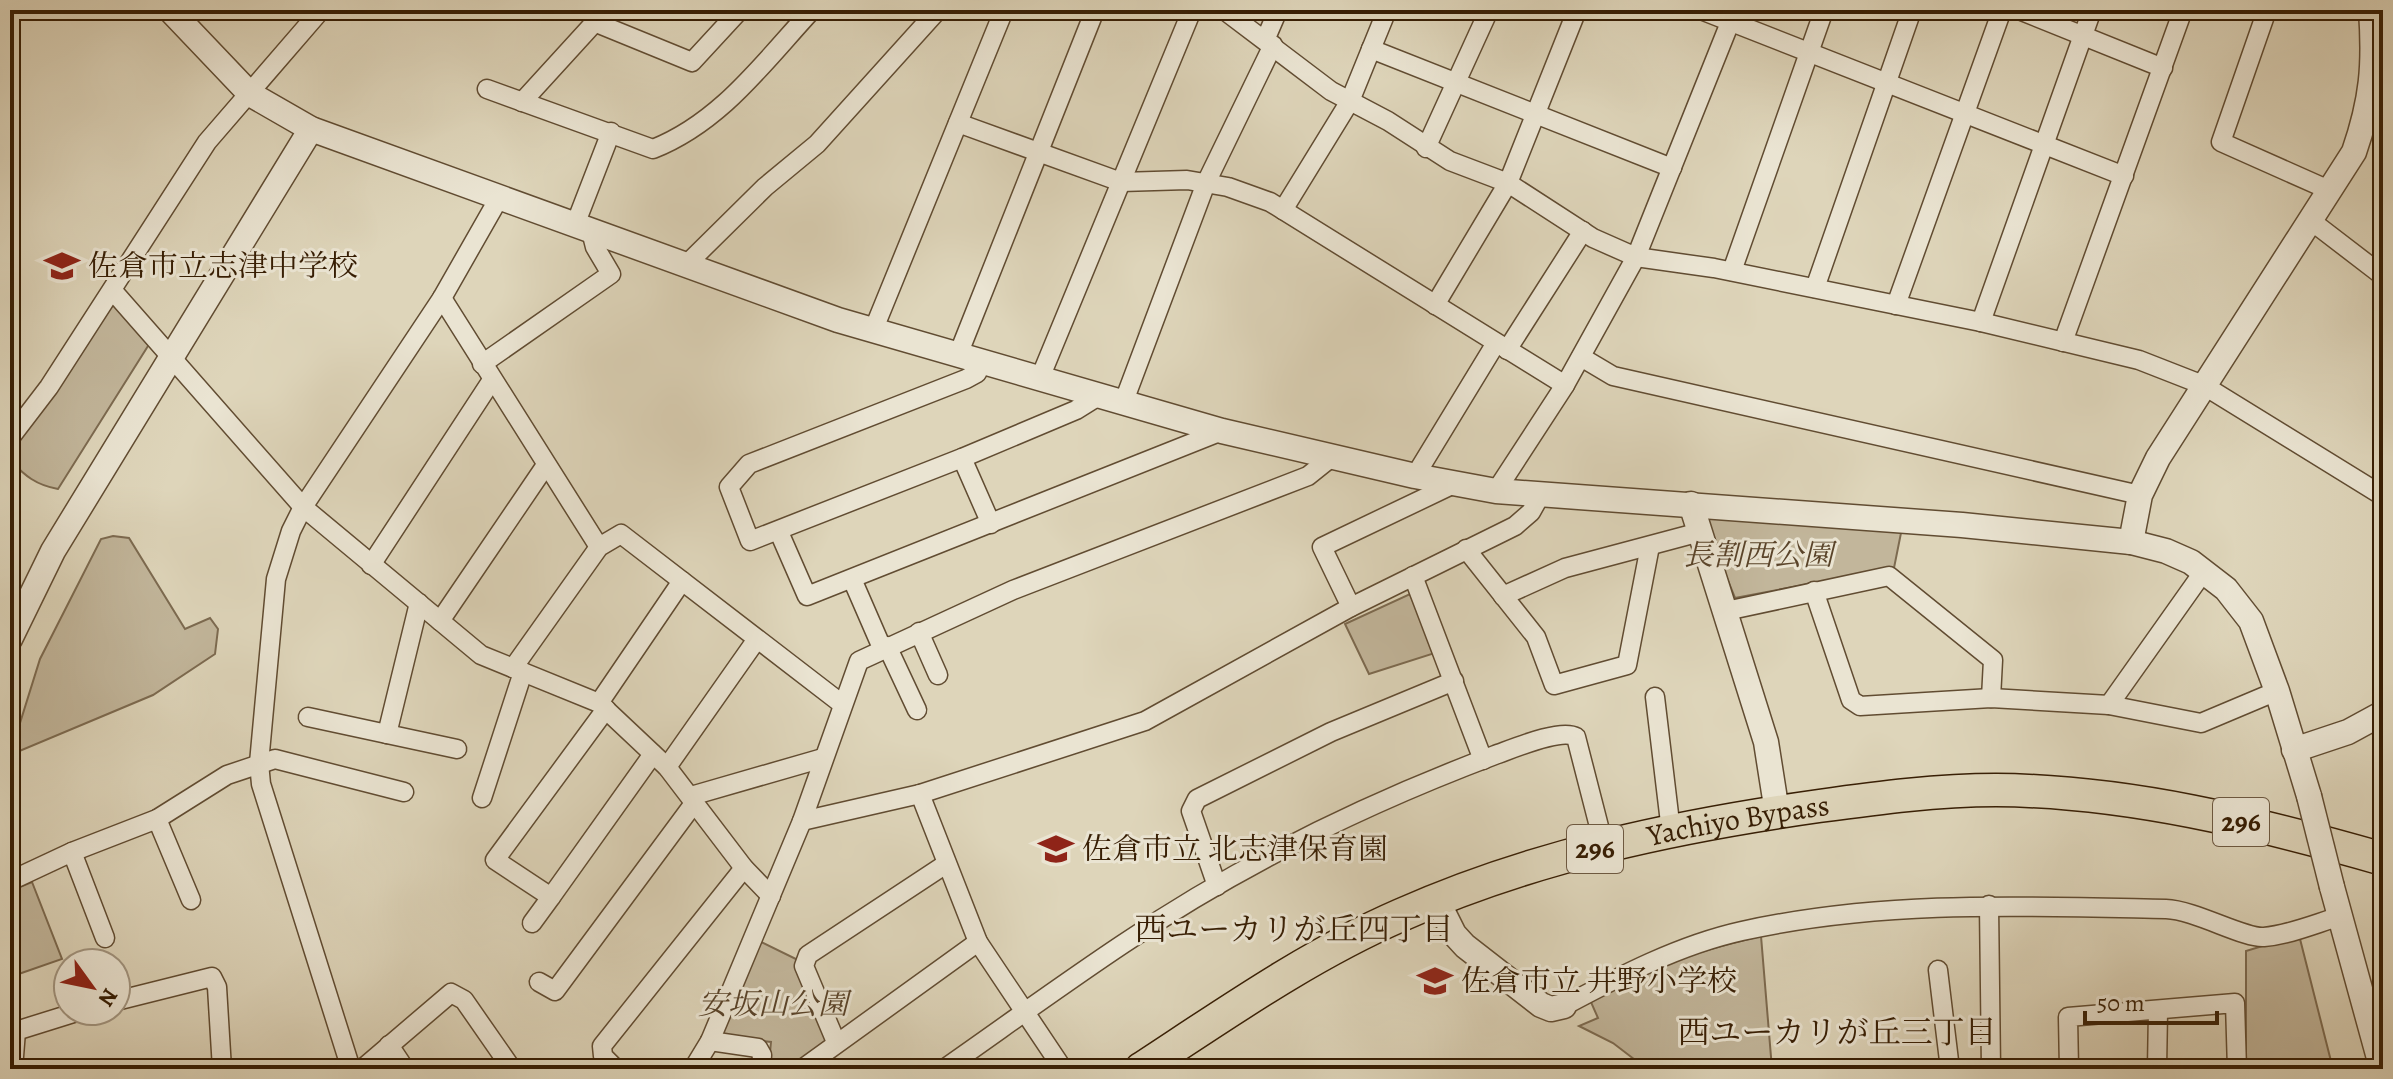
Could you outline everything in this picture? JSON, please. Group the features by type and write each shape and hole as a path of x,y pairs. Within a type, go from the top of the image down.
{"highway":[{"name":"Yachiyo Bypass","path":"1141,1069 1334,948 1437,900 1604,846 1777,812 1910,794 1997,790 2186,810 2274,828 2383,859"}],"street":[{"path":"170,10 250,94 311,129 685,266 873,331 1222,431 1415,476 1496,491 1962,525 2131,542 2166,551 2204,571 2226,589 2251,621 2277,691 2309,796 2382,1069"},
{"path":"10,438 113,291 207,142 321,10"},
{"path":"522,102 600,16 692,62 740,10"},
{"path":"487,89 653,149 684,137 720,111 812,10"},
{"path":"685,266 765,187 817,144 938,10"},
{"path":"873,331 1004,10"},
{"path":"958,355 1095,10"},
{"path":"1040,378 1192,10"},
{"path":"1224,10 1331,91 1426,148 1450,161 1508,183 1583,231 1636,257 1732,271 1981,322 2139,360 2203,385 2383,496"},
{"path":"1124,401 1206,183 1270,42 1278,10"},
{"path":"1283,210 1350,101 1387,10"},
{"path":"1426,148 1489,10"},
{"path":"1435,305 1508,183 1577,10"},
{"path":"1701,10 1733,16 1809,52 2124,176"},
{"path":"1732,271 1824,10"},
{"path":"1815,288 1912,10"},
{"path":"1896,305 2002,10"},
{"path":"2019,10 2163,68"},
{"path":"1981,322 2092,10"},
{"path":"2063,342 2183,10"},
{"path":"2267,10 2221,142 2329,190"},
{"path":"2131,542 2140,495 2203,385 2354,152 2368,111 2375,65 2371,10"},
{"path":"1496,491 1565,385 1636,257 1733,16"},
{"path":"1371,49 1672,168"},
{"path":"958,123 1121,182 1187,180 1206,183 1228,187 1283,210 1565,385"},
{"path":"10,639 53,551 311,129"},
{"path":"482,364 611,274 583,228 611,132"},
{"path":"351,1069 261,784 259,763 276,579 303,507 442,298 499,198"},
{"path":"2310,220 2383,276"},
{"path":"1415,476 1583,231"},
{"path":"113,291 303,507 481,655 602,706 660,760 744,868 771,896"},
{"path":"442,298 599,547"},
{"path":"1581,357 1613,376 2140,495"},
{"path":"982,362 977,373 966,379 749,464 729,487 750,541 962,458 1076,410 1100,395"},
{"path":"371,565 492,380"},
{"path":"779,532 807,596 1222,431"},
{"path":"693,1069 710,1041 802,821 859,661 1013,590 1308,476 1333,456"},
{"path":"962,458 991,524"},
{"path":"440,621 546,465"},
{"path":"1351,607 1322,547 1456,483"},
{"path":"802,821 920,794 1145,721 1351,607 1524,519 1541,494"},
{"path":"1691,504 1766,742 1777,812"},
{"path":"1503,596 1565,568 1700,532"},
{"path":"482,798 518,670 599,547 621,534 842,704"},
{"path":"1466,549 1541,643 1554,685 1627,665 1650,546"},
{"path":"2109,705 2204,571"},
{"path":"1413,576 1483,760"},
{"path":"1726,611 1889,576 1993,660 1991,698"},
{"path":"852,579 917,710"},
{"path":"551,897 495,860 602,706 682,581"},
{"path":"1814,591 1855,704 1991,698 2109,705 2201,723 2277,691"},
{"path":"387,734 419,603"},
{"path":"919,632 938,675"},
{"path":"532,923 757,639"},
{"path":"1217,886 1191,811 1197,799 1331,732 1454,681"},
{"path":"1655,697 1671,831"},
{"path":"2294,750 2348,732 2383,713"},
{"path":"308,717 457,749"},
{"path":"944,1069 1125,943 1217,886 1354,814 1526,744 1572,734 1604,846"},
{"path":"539,982 555,991 693,799 823,758"},
{"path":"10,881 72,852 157,819 227,775 275,759 404,792"},
{"path":"920,794 978,942 1063,1069"},
{"path":"157,819 191,900"},
{"path":"72,852 105,938"},
{"path":"836,1042 804,966 808,955 946,864"},
{"path":"616,1069 603,1056 602,1046 744,868"},
{"path":"1437,900 1454,934 1465,946 1541,1005 1551,1009 1564,1006 1653,962 1741,931 1853,914 1989,905 2173,909 2262,938 2341,916"},
{"path":"1989,905 1991,1069"},
{"path":"802,1069 978,942"},
{"path":"1938,970 1950,1069"},
{"path":"132,997 212,977 217,987 222,1069"},
{"path":"362,1069 446,994 454,994 464,1000 512,1069"},
{"path":"2069,1069 2068,1017 2235,1003 2237,1069"},
{"path":"2157,1069 2158,1011"},
{"path":"13,1069 16,1031 52,1020"},
{"path":"710,1041 758,1048 762,1055 761,1069"},
{"path":"389,1045 405,1069"}],"green space":[{"path":"114,303 148,339 148,346 58,489 43,485 10,460 10,446"},
{"name":"長割西公園","path":"1701,514 1902,528 1894,568 1735,598"},
{"path":"113,536 129,538 185,629 210,618 218,629 215,654 153,695 10,755 40,659 101,539"},
{"path":"1410,594 1435,653 1369,674 1345,624"},
{"path":"32,882 57,947 52,947 52,962 10,977 10,891"},
{"path":"2299,935 2333,1069 2246,1069 2246,951"},
{"path":"1761,936 1772,1069 1647,1069 1613,1043 1579,1026 1598,1018 1590,1000 1630,978 1695,954"},
{"name":"安坂山公園","path":"759,941 798,960 827,1041 787,1069 769,1063 771,1042 724,1037 720,1032"}],"place":[{"name":"佐倉市立志津中学校","path":"62,266"},
{"name":"佐倉市立 北志津保育園","path":"1056,849"},
{"name":"佐倉市立 井野小学校","path":"1435,981"}],"district":[{"name":"西ユーカリが丘四丁目","path":"1294,929"},
{"name":"西ユーカリが丘三丁目","path":"1837,1032"}]}
